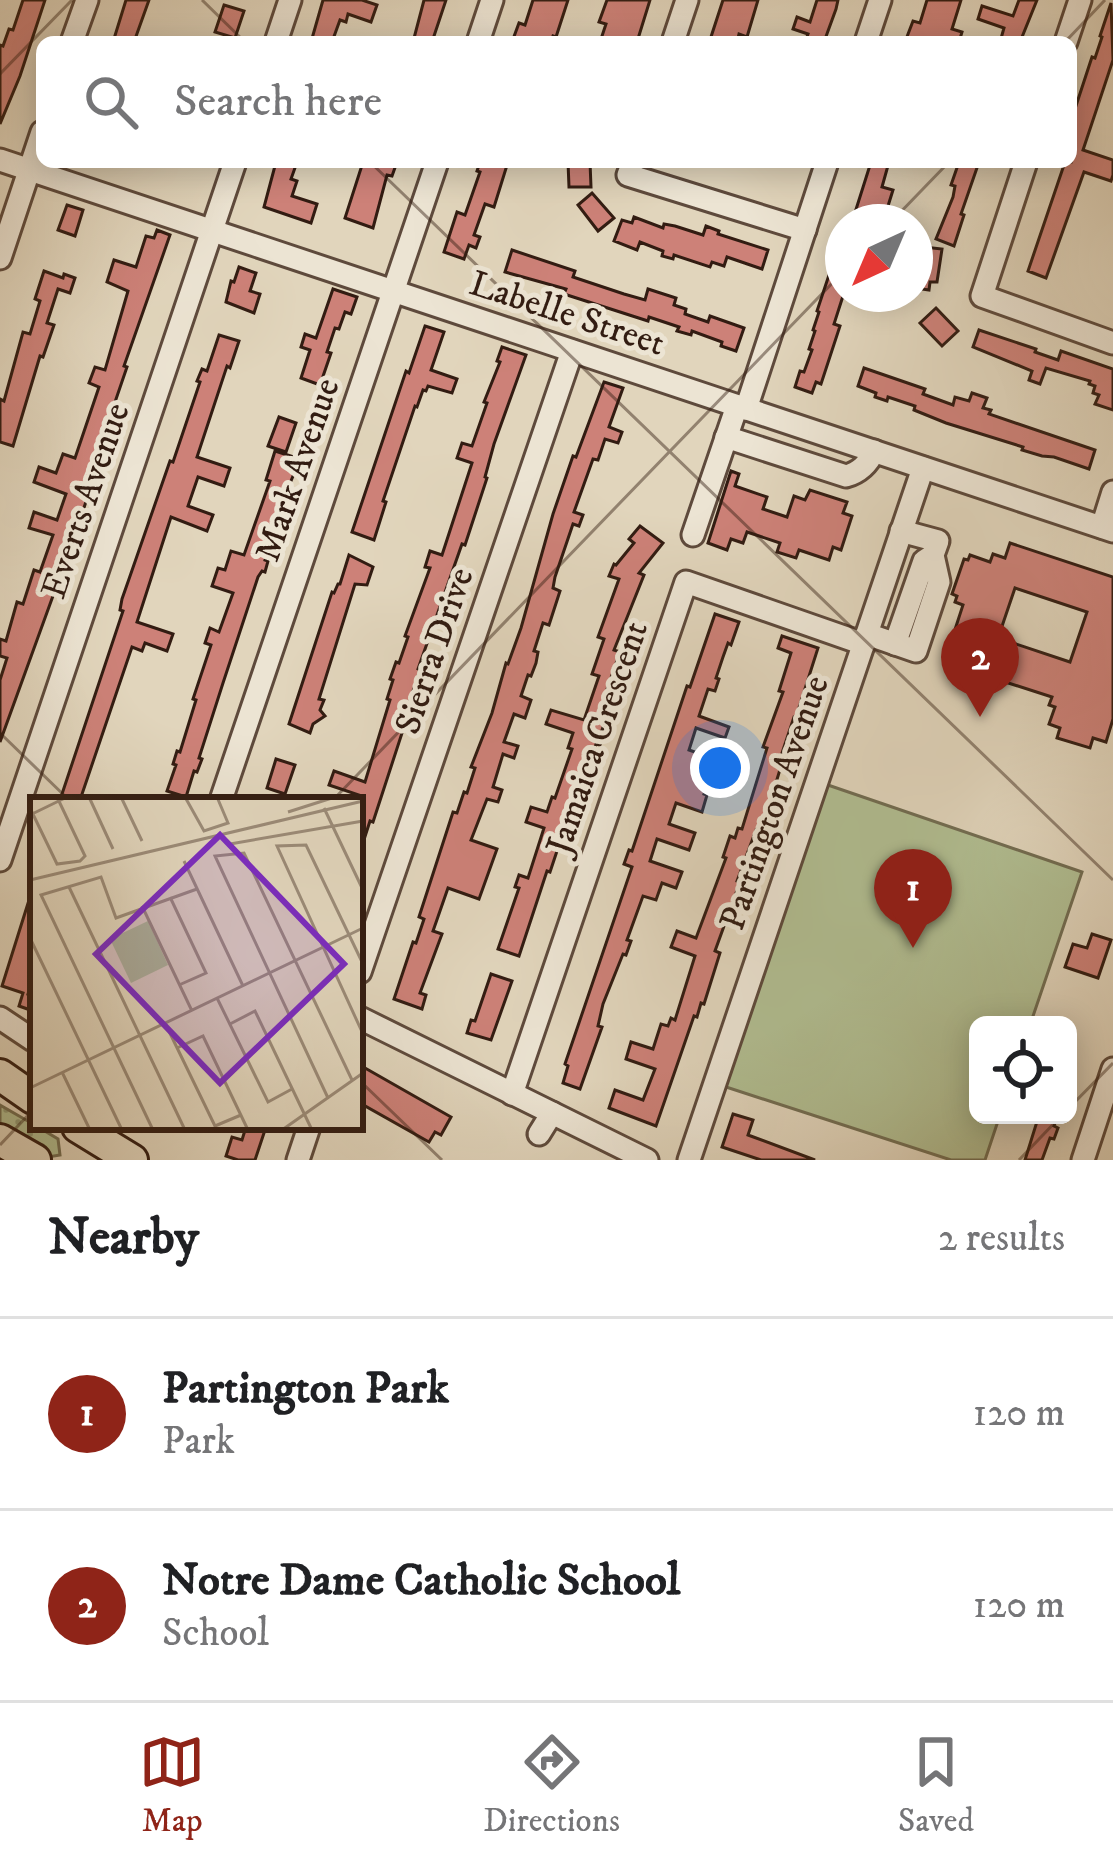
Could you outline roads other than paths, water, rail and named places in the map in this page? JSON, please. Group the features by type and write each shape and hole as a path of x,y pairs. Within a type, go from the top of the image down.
{"highway":[{"path":"0,1078 30,1097"},
{"path":"83,1130 132,1160"},
{"path":"0,1140 35,1160"},
{"path":"0,1155 11,1160"}],"street":[{"path":"74,36 87,0"},
{"path":"278,36 290,0"},
{"path":"480,36 492,0"},
{"path":"675,36 687,0"},
{"path":"868,36 880,0"},
{"path":"1068,36 1080,0"},
{"path":"0,258 36,150"},
{"name":"Labelle Street","path":"0,160 1107,529"},
{"name":"Everts Avenue","path":"0,860 234,168"},
{"name":"Mark Avenue","path":"222,797 435,168"},
{"path":"631,168 628,175 805,230"},
{"path":"693,535 825,168"},
{"path":"1024,168 982,296 1113,343"},
{"name":"Sierra Drive","path":"363,963 572,351"},
{"path":"726,437 846,476 857,473 874,451"},
{"name":"Partington Avenue","path":"688,1160 923,467"},
{"path":"1107,529 1113,493"},
{"path":"866,639 905,647 939,582 933,555 938,541 901,531"},
{"name":"Jamaica Crescent","path":"506,1090 686,582 866,639"},
{"path":"0,1018 30,1038"},
{"path":"363,1019 647,1160"},
{"path":"1082,1160 1113,1069"},
{"path":"487,1108 506,1090"},
{"path":"539,1134 552,1113"},
{"path":"298,1160 308,1130"}],"place":[{"name":"Notre Dame Catholic School","path":"980,717"},
{"name":"Partington Park","path":"913,948"}]}
